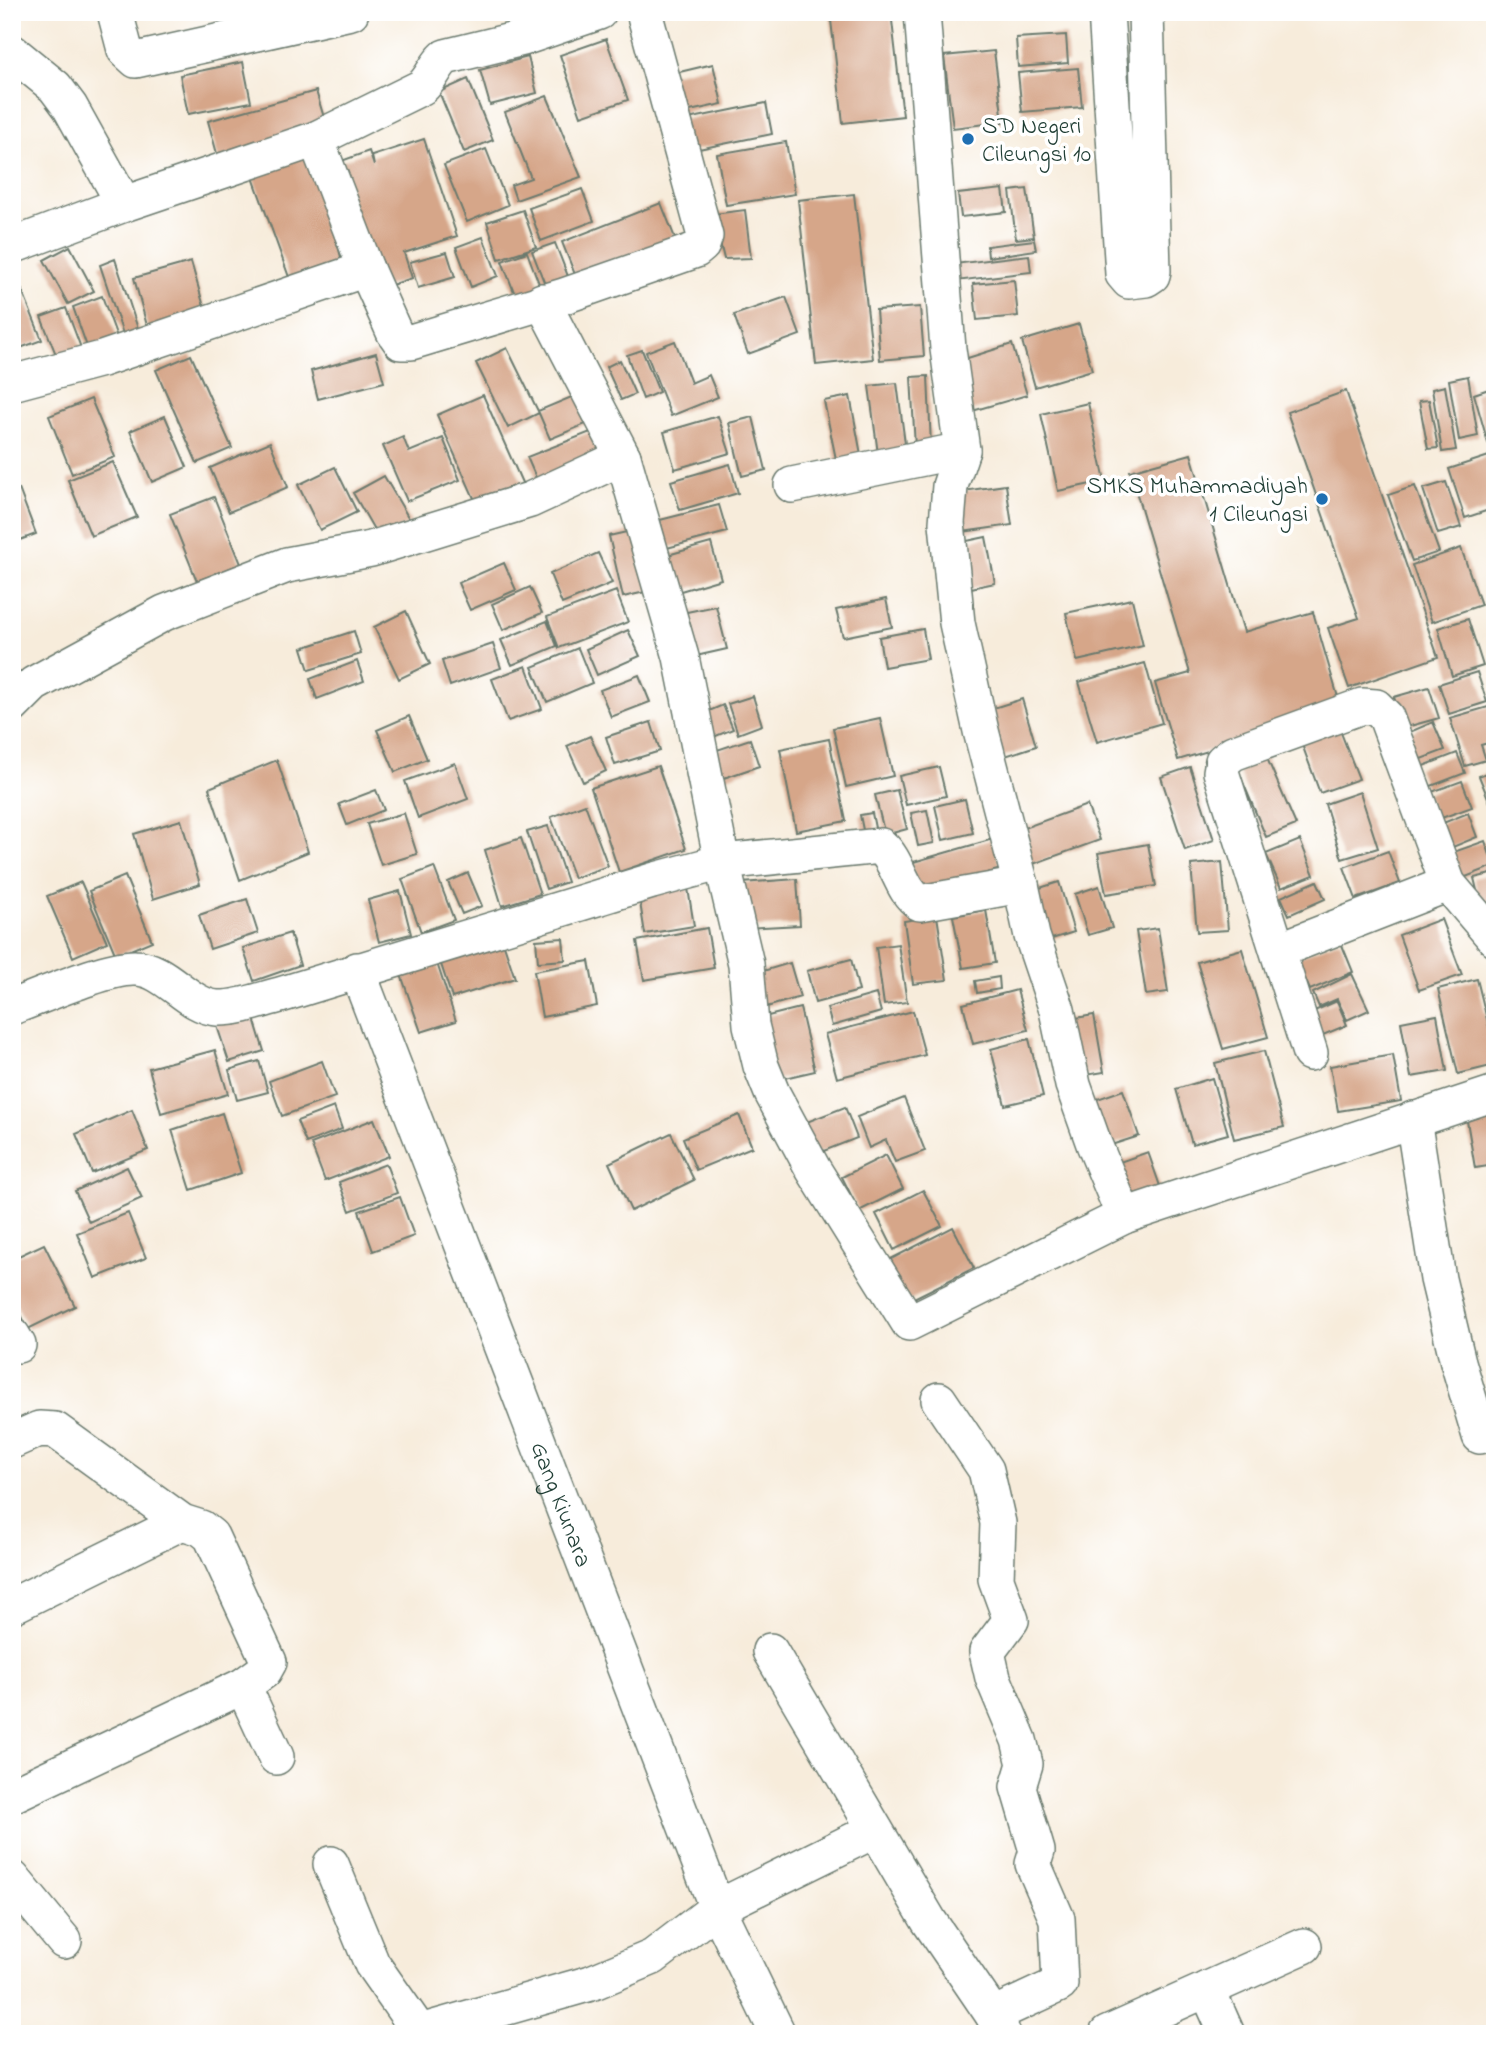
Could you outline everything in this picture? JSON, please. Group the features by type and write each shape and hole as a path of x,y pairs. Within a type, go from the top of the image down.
{"street":[{"path":"115,12 125,50 136,60 351,12"},
{"path":"12,246 124,204 316,139 422,87 445,57 523,38 599,12"},
{"path":"316,139 366,269 401,342 411,342 564,296 696,250 702,245 705,236 643,12"},
{"path":"922,12 948,349 962,450 950,486 947,523 957,623 1032,936 1057,1010 1073,1085 1124,1216"},
{"path":"1106,12 1123,274 1125,279 1132,281 1146,279 1153,271 1146,12"},
{"path":"12,52 55,87 70,107 124,204"},
{"path":"12,383 103,359 366,269"},
{"path":"542,302 623,457 684,668 722,862 746,964 751,1025 761,1066 772,1093 813,1169 909,1323 1124,1216 1495,1093"},
{"path":"792,485 962,450"},
{"path":"12,706 34,684 164,613 287,565 371,549 530,500 623,457"},
{"path":"1310,1053 1222,772 1223,761 1233,752 1362,706 1376,707 1386,717 1448,884 1495,939"},
{"path":"12,1007 114,971 137,967 161,976 195,999 214,1008 234,1007 722,862 881,846 892,856 910,897 920,903 1021,885"},
{"path":"1279,950 1448,884"},
{"name":"Gang Kiunara","path":"357,970 717,1908 778,2034"},
{"path":"1413,1119 1438,1279 1479,1436"},
{"path":"770,1651 929,1921 998,2024 1060,1984 1057,1919 1033,1864 1037,1851 1018,1787 1025,1764 1019,1740 993,1678 988,1652 1011,1620 996,1579 998,1523 986,1470 939,1400"},
{"path":"12,1441 38,1429 55,1430 182,1522 201,1528 211,1536 269,1662 264,1671 243,1686 12,1795"},
{"path":"12,1606 182,1522"},
{"path":"243,1686 276,1757"},
{"path":"331,1864 372,1964 421,2033 591,1983 653,1956 717,1908 875,1830"},
{"path":"12,1878 64,1941"},
{"path":"1107,2034 1304,1946"},
{"path":"1207,1989 1227,2034"}],"building":[{"path":"830,12 891,12 903,116 843,123"},
{"path":"1066,35 1068,63 1018,67 1016,38"},
{"path":"606,39 628,100 581,116 560,55"},
{"path":"994,51 1003,122 953,128 944,56"},
{"path":"528,57 537,93 490,105 480,70"},
{"path":"243,62 251,102 188,114 180,75"},
{"path":"713,64 722,104 676,114 667,75"},
{"path":"1078,68 1082,107 1022,112 1018,73"},
{"path":"468,79 493,140 464,152 439,92"},
{"path":"316,91 328,131 219,161 208,121"},
{"path":"547,96 581,177 516,200 511,185 531,178 505,112"},
{"path":"766,103 772,134 684,152 678,121"},
{"path":"424,139 457,236 404,253 412,278 377,290 333,164 369,151 374,166 372,156"},
{"path":"786,142 795,194 726,205 717,154"},
{"path":"486,149 508,205 467,222 444,165"},
{"path":"312,150 345,272 294,291 250,169"},
{"path":"582,189 594,221 541,241 529,208"},
{"path":"1003,189 1006,212 961,217 958,194"},
{"path":"1027,189 1034,237 1016,239 1010,191"},
{"path":"854,194 873,359 816,365 798,200"},
{"path":"661,203 679,248 580,287 562,242"},
{"path":"523,210 536,247 499,259 487,222"},
{"path":"745,210 751,258 724,259 713,214"},
{"path":"483,237 498,276 471,287 456,247"},
{"path":"1034,240 1036,250 988,257 987,246"},
{"path":"555,243 569,279 546,287 532,251"},
{"path":"70,246 94,291 68,304 44,260"},
{"path":"447,252 455,277 418,288 410,262"},
{"path":"527,252 543,294 518,302 502,261"},
{"path":"1029,255 1031,272 948,282 946,265"},
{"path":"115,259 142,341 127,346 100,265"},
{"path":"191,262 207,317 149,333 134,278"},
{"path":"1014,280 1018,316 977,320 973,284"},
{"path":"22,290 42,340 12,351 12,294"},
{"path":"102,296 121,348 91,358 73,307"},
{"path":"786,297 800,335 748,354 734,315"},
{"path":"920,307 924,356 880,360 876,310"},
{"path":"66,308 81,348 57,357 41,317"},
{"path":"1079,324 1092,370 1035,387 1022,341"},
{"path":"675,341 691,383 709,375 718,397 671,416 646,352"},
{"path":"1012,344 1027,395 969,412 955,362"},
{"path":"507,348 539,413 508,428 476,363"},
{"path":"642,350 659,392 643,399 627,355"},
{"path":"376,353 384,382 318,399 311,371"},
{"path":"191,355 232,448 197,463 156,370"},
{"path":"620,360 635,394 621,400 606,367"},
{"path":"928,376 931,447 915,447 911,377"},
{"path":"1468,376 1478,436 1459,440 1449,380"},
{"path":"897,383 906,451 878,454 869,386"},
{"path":"1445,386 1456,450 1442,452 1432,389"},
{"path":"1495,387 1495,441 1488,443 1474,394"},
{"path":"1346,391 1438,657 1349,688 1328,628 1359,618 1287,412"},
{"path":"581,393 593,421 550,439 538,411"},
{"path":"483,395 527,494 481,514 437,415"},
{"path":"850,396 862,460 837,464 824,401"},
{"path":"91,399 115,457 72,474 49,416"},
{"path":"1429,400 1438,448 1428,449 1419,401"},
{"path":"1088,403 1105,481 1058,491 1041,414"},
{"path":"165,416 187,467 152,482 130,431"},
{"path":"718,416 730,453 675,469 664,432"},
{"path":"753,417 766,470 742,476 729,423"},
{"path":"593,431 605,460 540,487 527,457"},
{"path":"403,437 409,452 443,438 460,480 407,501 383,446"},
{"path":"270,442 288,487 229,512 210,468"},
{"path":"1191,454 1244,632 1313,612 1342,711 1178,760 1155,683 1190,673 1130,471"},
{"path":"1492,455 1495,465 1495,508 1465,518 1449,469"},
{"path":"113,462 137,517 91,536 68,480"},
{"path":"730,464 738,493 680,510 671,481"},
{"path":"335,467 357,512 320,530 298,485"},
{"path":"384,476 411,522 380,540 353,493"},
{"path":"1446,482 1461,527 1438,534 1423,489"},
{"path":"1006,485 1012,525 962,532 956,492"},
{"path":"1415,486 1439,552 1412,561 1388,495"},
{"path":"19,489 36,534 12,543 12,491"},
{"path":"214,497 241,564 197,581 170,514"},
{"path":"719,505 727,532 667,548 660,520"},
{"path":"640,529 654,590 623,597 609,536"},
{"path":"986,537 995,583 971,588 962,542"},
{"path":"711,543 721,579 674,593 664,556"},
{"path":"1461,548 1481,605 1432,622 1412,565"},
{"path":"598,553 612,583 562,604 550,574"},
{"path":"504,563 516,590 470,610 458,583"},
{"path":"530,587 542,613 503,630 492,604"},
{"path":"616,591 628,622 559,648 547,617"},
{"path":"886,599 892,627 843,637 836,610"},
{"path":"1132,599 1143,646 1077,661 1066,613"},
{"path":"716,606 727,649 687,658 677,614"},
{"path":"406,611 430,664 399,679 374,627"},
{"path":"1468,619 1483,666 1452,676 1438,628"},
{"path":"547,621 557,646 512,665 501,640"},
{"path":"923,629 928,659 884,667 879,637"},
{"path":"628,630 640,656 597,675 586,649"},
{"path":"354,631 361,654 309,670 302,648"},
{"path":"493,644 501,668 450,686 442,661"},
{"path":"578,648 592,683 547,702 532,667"},
{"path":"357,661 364,681 317,699 310,679"},
{"path":"1145,663 1162,723 1097,742 1079,682"},
{"path":"526,666 542,709 508,721 492,679"},
{"path":"1477,672 1487,702 1449,714 1439,684"},
{"path":"639,675 650,702 611,717 600,690"},
{"path":"1429,687 1439,718 1403,728 1394,697"},
{"path":"753,696 762,725 738,734 728,704"},
{"path":"1022,699 1036,746 996,759 981,712"},
{"path":"723,705 733,729 704,741 695,717"},
{"path":"1495,705 1495,741 1481,745 1486,760 1465,766 1450,718"},
{"path":"409,716 427,759 395,772 377,730"},
{"path":"880,718 893,776 846,787 833,728"},
{"path":"651,722 660,751 615,765 606,737"},
{"path":"1433,722 1445,750 1413,762 1403,735"},
{"path":"1338,725 1359,779 1320,793 1300,739"},
{"path":"590,736 606,771 583,782 567,746"},
{"path":"750,739 759,766 715,781 705,754"},
{"path":"829,739 846,821 796,831 780,749"},
{"path":"1263,749 1296,825 1266,837 1234,761"},
{"path":"1457,753 1465,773 1426,788 1418,768"},
{"path":"277,760 308,852 240,880 209,788"},
{"path":"455,763 468,799 418,818 405,781"},
{"path":"658,766 686,849 619,872 591,788"},
{"path":"939,767 946,796 906,805 899,776"},
{"path":"1190,767 1214,840 1185,850 1161,777"},
{"path":"1495,769 1495,815 1479,776"},
{"path":"1462,781 1472,807 1436,820 1426,794"},
{"path":"376,790 384,810 347,825 339,804"},
{"path":"897,790 907,829 885,835 875,795"},
{"path":"1360,792 1378,848 1342,859 1325,804"},
{"path":"965,799 973,833 943,840 935,806"},
{"path":"585,804 608,866 574,878 551,817"},
{"path":"1087,805 1100,840 1022,868 1010,833"},
{"path":"927,810 934,843 918,846 911,813"},
{"path":"404,813 417,854 381,865 367,824"},
{"path":"872,813 877,838 865,840 860,815"},
{"path":"1468,813 1477,837 1448,849 1438,825"},
{"path":"181,820 200,884 153,899 134,834"},
{"path":"548,826 567,882 546,889 527,832"},
{"path":"521,838 540,894 502,906 485,850"},
{"path":"993,839 1001,869 919,893 910,863"},
{"path":"1300,840 1314,875 1281,888 1266,854"},
{"path":"1485,841 1494,866 1458,880 1448,854"},
{"path":"1148,844 1156,886 1106,894 1098,853"},
{"path":"1388,851 1400,883 1356,899 1344,867"},
{"path":"1222,862 1228,930 1197,932 1191,865"},
{"path":"434,867 454,920 421,932 402,879"},
{"path":"468,873 482,906 462,914 448,882"},
{"path":"1495,873 1495,920 1485,923 1474,878"},
{"path":"125,876 152,941 116,956 89,891"},
{"path":"797,879 800,925 745,928 742,883"},
{"path":"1317,881 1325,899 1289,915 1281,897"},
{"path":"81,882 107,942 73,957 47,896"},
{"path":"687,882 694,926 645,934 638,890"},
{"path":"1059,882 1074,932 1042,942 1027,892"},
{"path":"1099,886 1112,928 1088,935 1075,894"},
{"path":"400,891 411,934 379,942 368,900"},
{"path":"247,899 258,933 210,949 199,915"},
{"path":"986,910 995,963 963,968 953,916"},
{"path":"937,916 947,980 913,984 904,921"},
{"path":"1441,919 1462,975 1419,990 1399,935"},
{"path":"707,928 714,968 644,980 637,941"},
{"path":"1158,928 1168,992 1146,995 1136,931"},
{"path":"290,933 300,965 254,981 243,948"},
{"path":"501,936 515,978 452,998 438,955"},
{"path":"563,938 565,960 538,962 536,940"},
{"path":"1340,940 1353,972 1310,990 1296,958"},
{"path":"898,944 907,1002 884,1005 876,947"},
{"path":"1242,949 1268,1037 1223,1049 1197,962"},
{"path":"434,954 456,1021 421,1032 398,966"},
{"path":"851,959 859,991 815,1003 807,971"},
{"path":"589,961 597,1006 542,1017 534,971"},
{"path":"790,963 800,997 760,1009 750,975"},
{"path":"1352,974 1369,1010 1347,1020 1337,999 1319,1007 1313,993"},
{"path":"999,977 1000,989 977,993 975,981"},
{"path":"1477,979 1495,1052 1495,1065 1458,1074 1438,989"},
{"path":"1017,990 1028,1030 973,1044 963,1004"},
{"path":"876,994 881,1012 832,1026 827,1008"},
{"path":"1337,1001 1347,1025 1323,1035 1312,1012"},
{"path":"800,1008 815,1071 771,1081 756,1019"},
{"path":"913,1011 925,1055 837,1078 825,1034"},
{"path":"252,1012 264,1051 229,1062 216,1023"},
{"path":"1094,1015 1104,1072 1073,1077 1064,1020"},
{"path":"1437,1015 1447,1071 1411,1077 1401,1022"},
{"path":"1029,1039 1043,1096 1005,1105 991,1049"},
{"path":"215,1050 228,1094 161,1113 149,1068"},
{"path":"1264,1051 1284,1127 1234,1139 1215,1063"},
{"path":"1393,1055 1401,1101 1338,1111 1330,1066"},
{"path":"259,1061 268,1092 237,1100 229,1070"},
{"path":"322,1061 335,1097 282,1116 269,1081"},
{"path":"1212,1078 1228,1134 1192,1144 1176,1089"},
{"path":"1123,1090 1139,1136 1102,1148 1086,1103"},
{"path":"904,1098 925,1151 895,1162 886,1140 869,1148 857,1117"},
{"path":"334,1107 342,1129 306,1143 297,1121"},
{"path":"845,1107 857,1138 811,1156 799,1125"},
{"path":"132,1110 148,1150 92,1173 76,1134"},
{"path":"1495,1110 1495,1165 1475,1168 1466,1115"},
{"path":"222,1113 241,1173 191,1190 172,1130"},
{"path":"739,1115 752,1147 696,1170 683,1138"},
{"path":"374,1119 389,1156 325,1181 311,1144"},
{"path":"671,1133 694,1180 631,1211 609,1163"},
{"path":"1148,1152 1161,1189 1124,1202 1111,1165"},
{"path":"886,1155 903,1189 859,1211 842,1177"},
{"path":"386,1164 397,1193 350,1211 339,1182"},
{"path":"127,1167 142,1198 89,1222 75,1191"},
{"path":"923,1190 942,1226 894,1250 876,1214"},
{"path":"400,1197 414,1236 373,1251 359,1211"},
{"path":"128,1213 146,1258 95,1278 77,1233"},
{"path":"953,1227 974,1268 906,1302 885,1262"},
{"path":"44,1244 75,1306 28,1329 12,1296 12,1259"}],"place":[{"name":"SD Negeri Cileungsi 10","path":"968,139"},
{"name":"SMKS Muhammadiyah 1 Cileungsi","path":"1322,499"}]}
